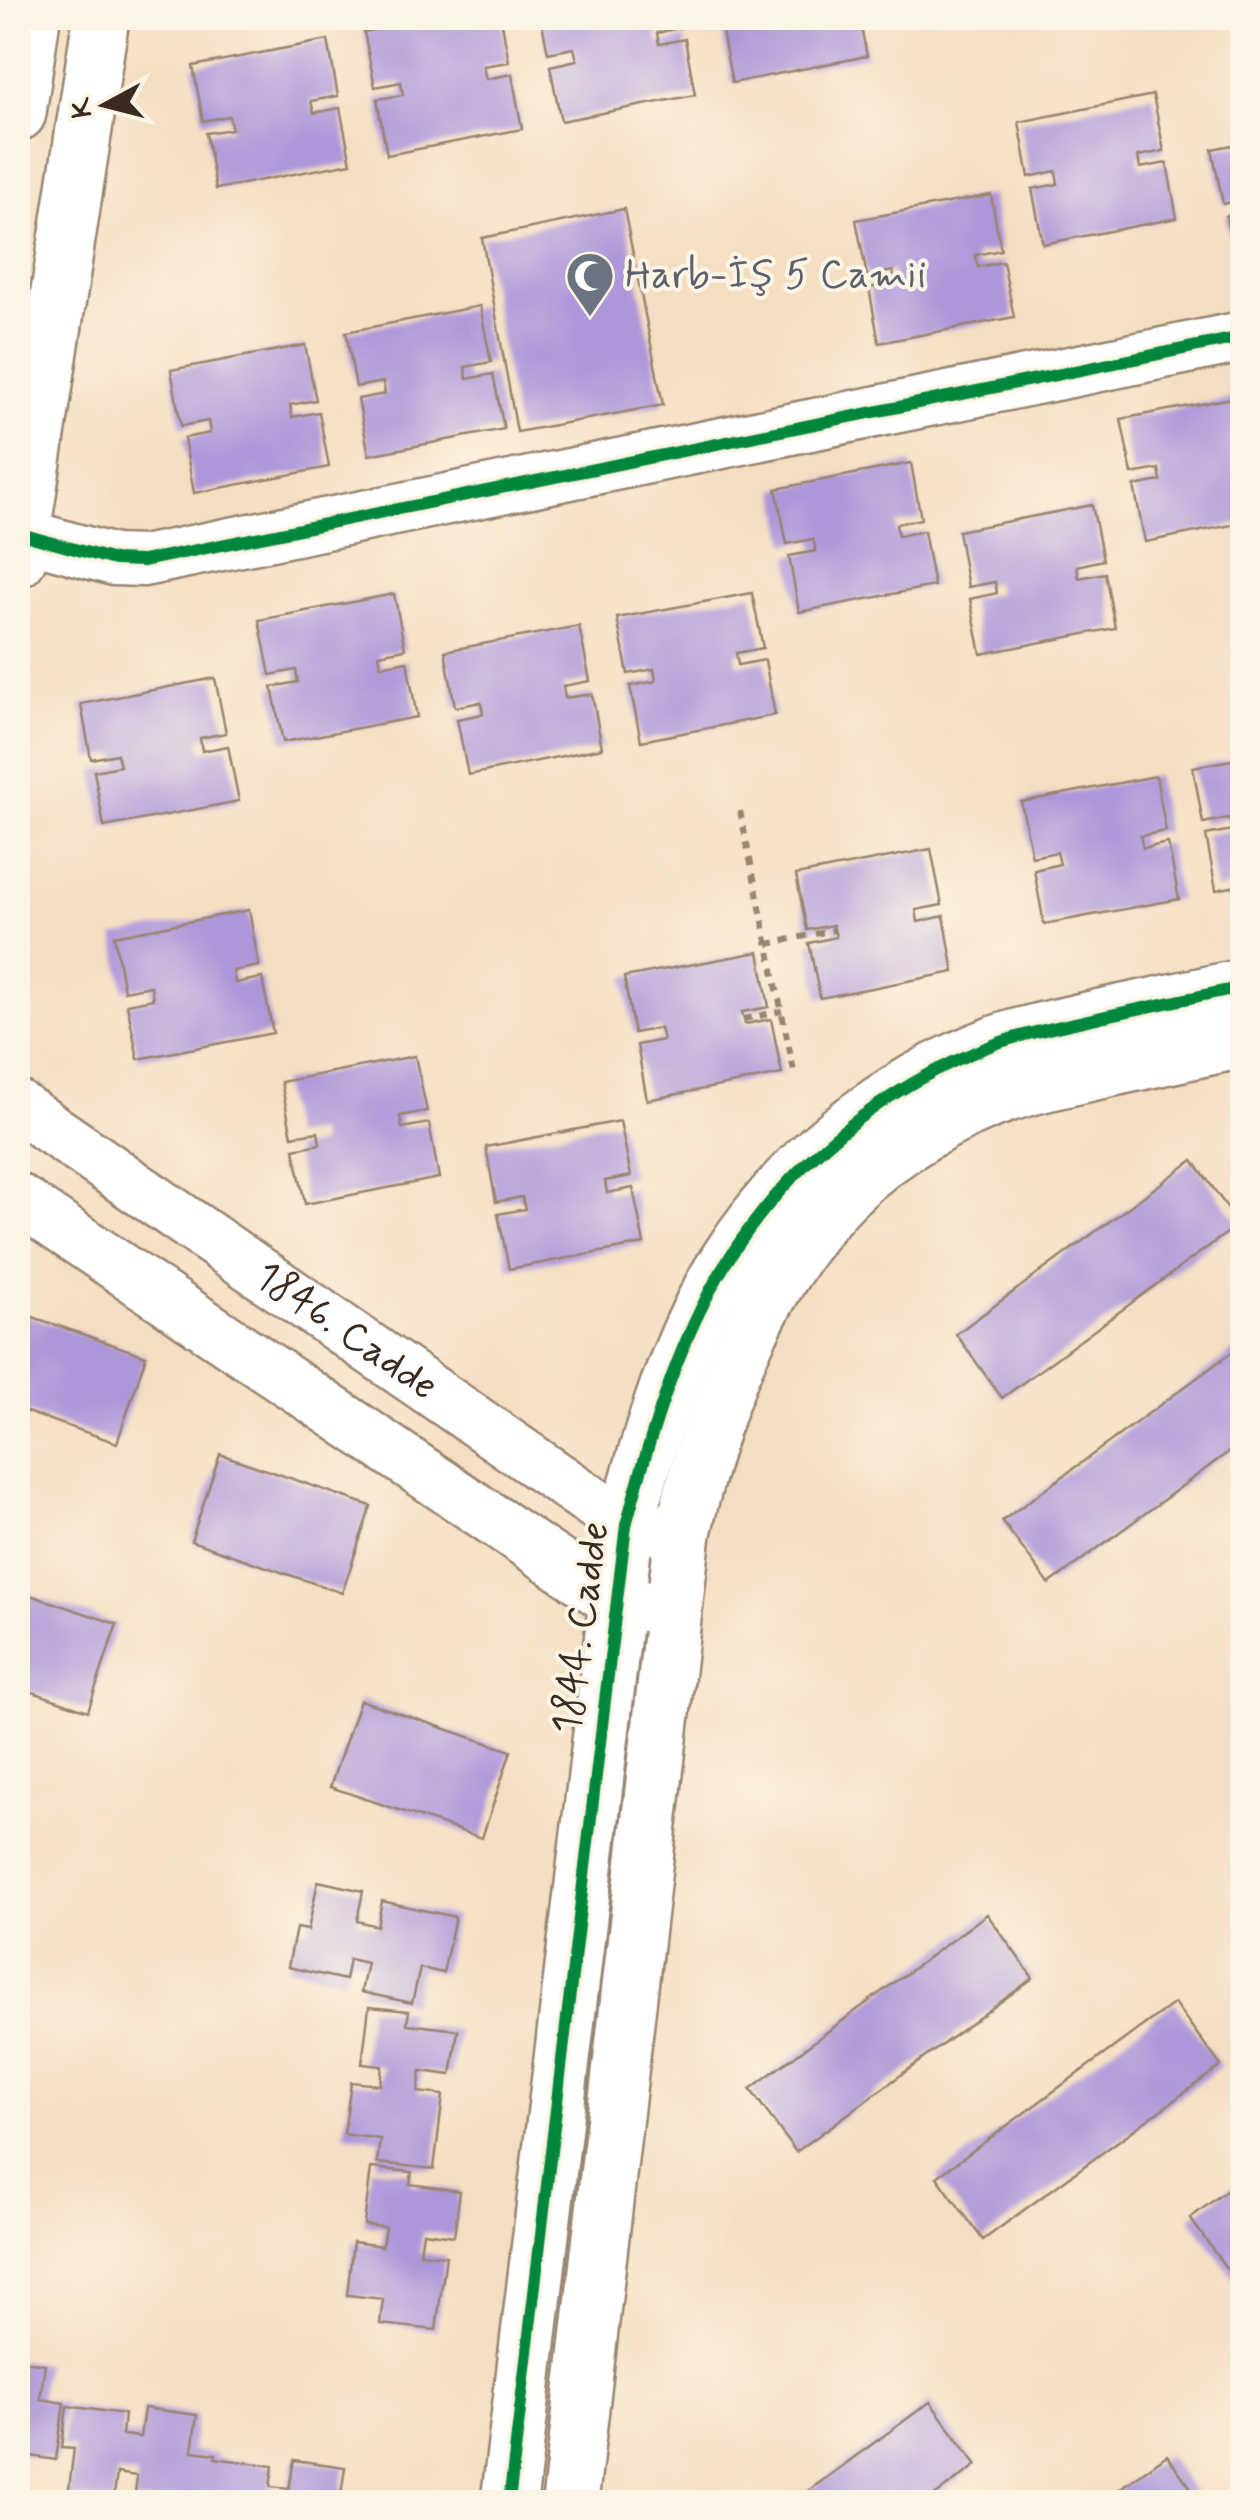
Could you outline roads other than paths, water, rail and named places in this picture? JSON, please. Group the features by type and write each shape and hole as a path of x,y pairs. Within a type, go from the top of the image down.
{"street":[{"path":"18,113 32,18"},
{"path":"101,18 19,547 143,561 1242,337"},
{"name":"1844. Cadde","path":"509,2502 626,1525 648,1446 696,1320 724,1266 795,1173 858,1118 905,1087 998,1044 1044,1030 1242,987"},
{"path":"570,2502 683,1533 708,1436 753,1330 783,1272 830,1209 888,1157 943,1122 991,1100 1046,1082 1242,1040"},
{"name":"1846. Cadde","path":"18,1106 626,1525 683,1533"},
{"name":"1846. Cadde","path":"18,1199 615,1602 673,1610"}],"place":[{"name":"Harb-İş 5 Camii","path":"590,318"}]}
